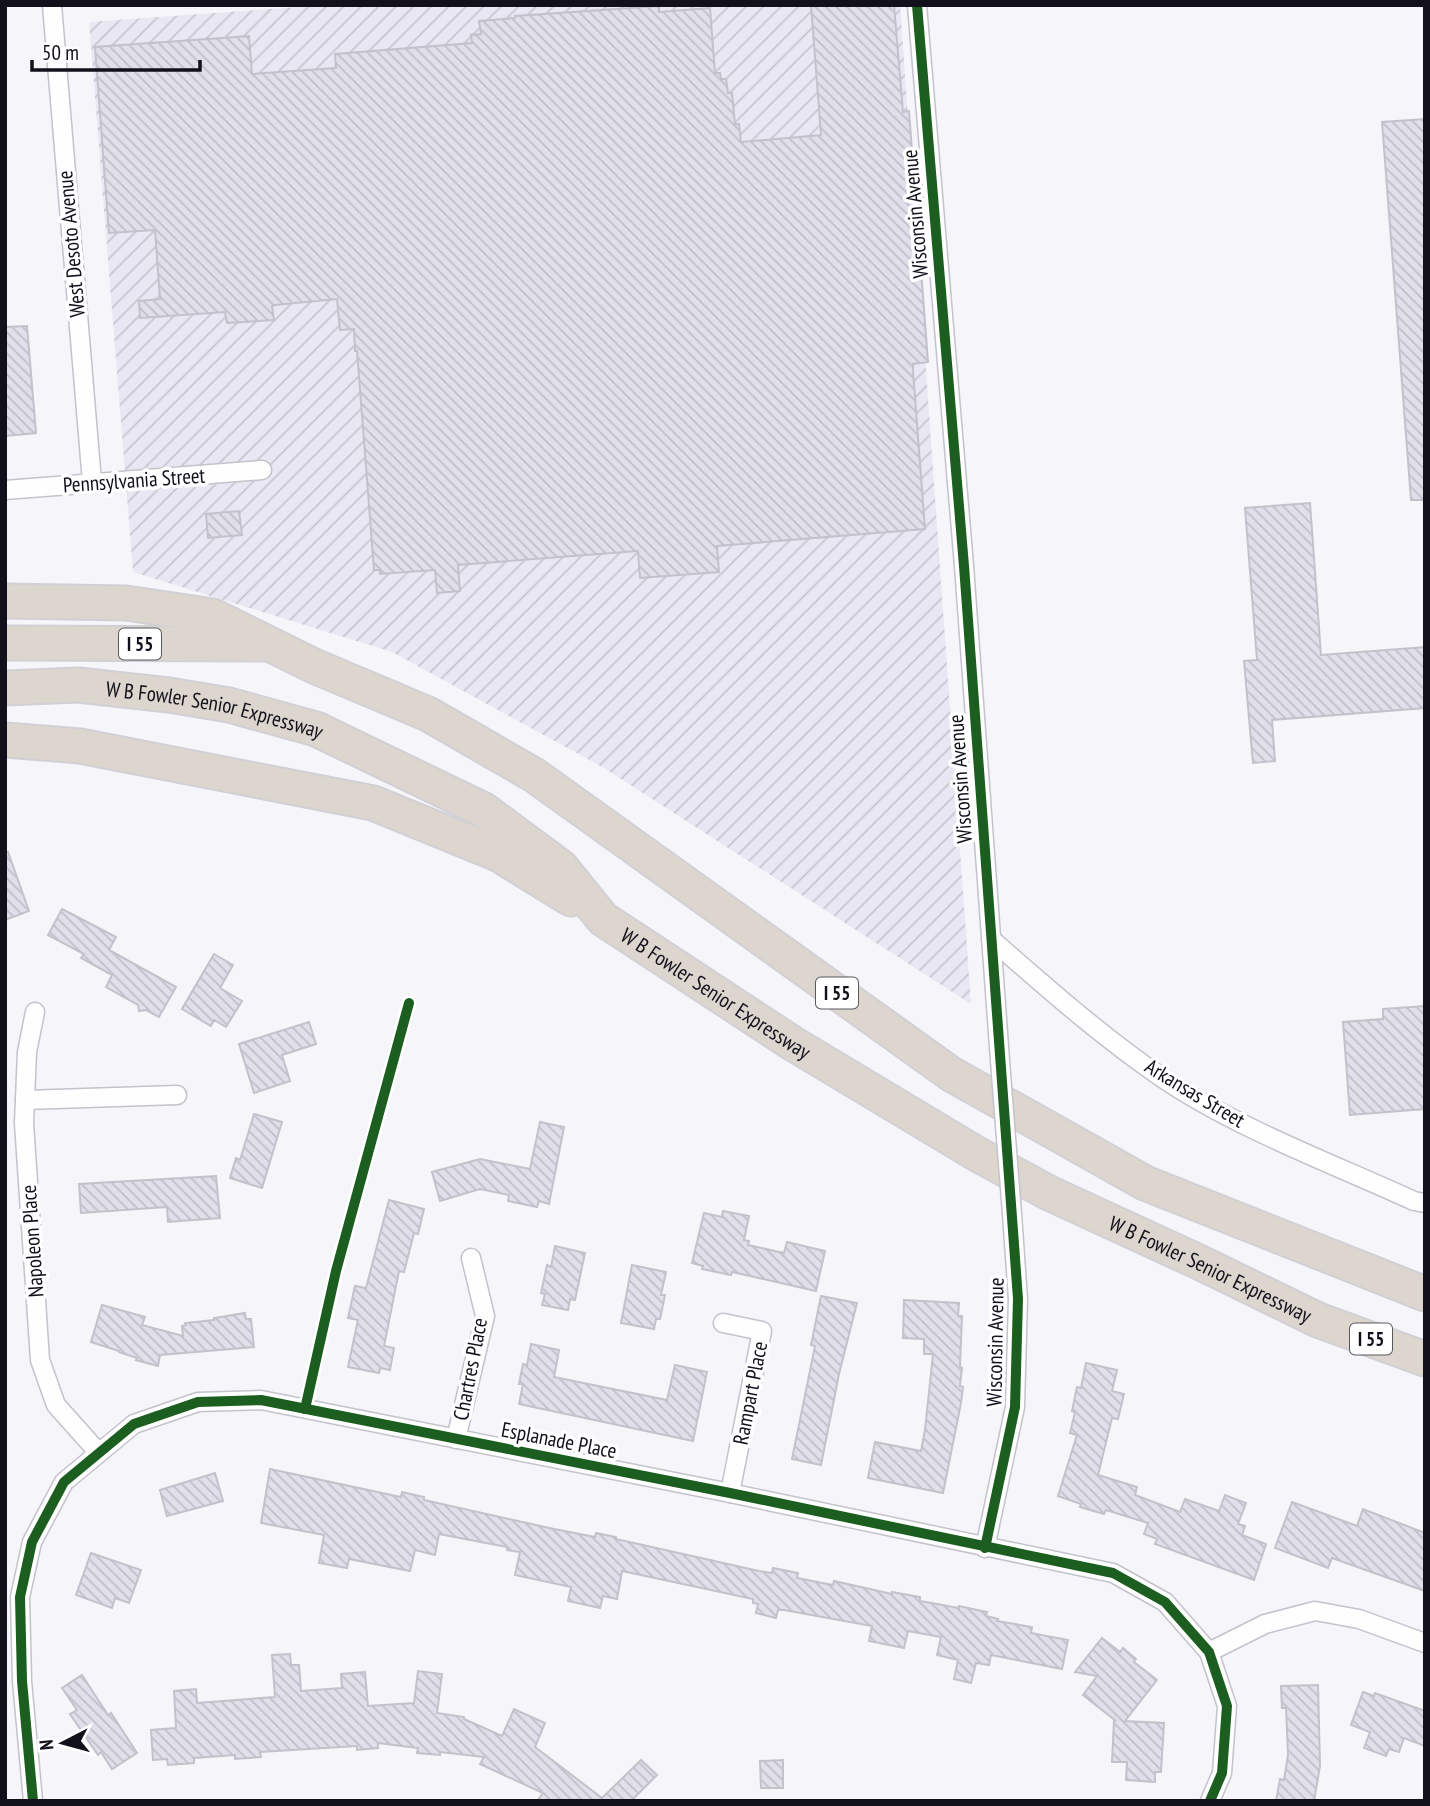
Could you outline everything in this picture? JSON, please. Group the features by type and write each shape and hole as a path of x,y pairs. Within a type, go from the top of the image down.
{"highway":[{"path":"5,601 126,603 214,616 274,645"},
{"name":"I 55","path":"5,643 274,645 314,666 428,714 534,775 951,1074 1145,1183 1425,1294"},
{"name":"W B Fowler Senior Expressway","path":"5,688 78,685 169,695 229,705 316,729 484,810 561,867 603,919 792,1043 977,1154 1049,1193 1318,1320 1425,1359"},
{"path":"5,740 80,746 373,803 498,854 603,919"}],"street":[{"name":"West Desoto Avenue","path":"52,5 92,482"},
{"name":"Wisconsin Avenue","path":"917,5 963,553 1018,1299 1015,1407 985,1548"},
{"name":"Pennsylvania Street","path":"5,490 262,470"},
{"name":"Arkansas Street","path":"991,939 1075,1012 1162,1077 1234,1119 1414,1201 1425,1203"},
{"name":"Napoleon Place","path":"35,1012 27,1052 24,1123 40,1360 56,1405 98,1452"},
{"path":"25,1100 177,1095"},
{"name":"Chartres Place","path":"456,1439 485,1315 471,1258"},
{"name":"Rampart Place","path":"723,1323 762,1331 730,1493"},
{"name":"Esplanade Place","path":"33,1801 22,1681 20,1597 32,1542 64,1482 134,1423 198,1402 261,1400 730,1493 1113,1573 1165,1602 1209,1652 1227,1706 1222,1773 1210,1801"},
{"path":"1209,1652 1265,1624 1315,1611 1359,1619 1425,1643"}],"shaded area":[{"path":"326,5 900,5 971,1004 604,768 392,652 133,572 89,22"}],"building":[{"path":"811,5 894,5 903,112 909,111 928,362 913,364 925,529 717,546 719,572 640,578 638,551 458,565 460,591 437,593 435,570 380,574 380,570 374,570 354,329 340,330 337,299 272,306 274,320 227,323 225,312 140,318 139,301 160,299 155,230 109,233 95,47 249,36 252,74 336,68 335,54 472,43 471,35 481,34 479,21 659,6 659,12 710,8 715,73 720,73 721,79 726,79 728,93 732,93 735,124 739,124 741,142 821,135"},
{"path":"1425,119 1425,500 1411,500 1382,122"},
{"path":"27,326 36,433 5,436 5,327"},
{"path":"1310,503 1321,655 1425,647 1425,708 1272,720 1275,761 1253,763 1244,661 1257,660 1245,508"},
{"path":"239,511 242,535 208,538 206,514"},
{"path":"5,852 8,852 29,911 5,920"},
{"path":"62,909 116,937 109,950 176,987 159,1017 146,1010 139,1011 138,1005 106,987 112,975 81,958 84,954 48,935"},
{"path":"214,954 233,965 220,988 242,1001 226,1027 214,1020 211,1026 182,1009"},
{"path":"1425,1006 1425,1109 1350,1115 1343,1022 1383,1019 1383,1009"},
{"path":"309,1022 316,1044 282,1055 290,1081 254,1093 239,1044"},
{"path":"254,1114 282,1122 262,1188 230,1178 236,1158 240,1160"},
{"path":"540,1122 564,1127 549,1204 539,1201 537,1207 508,1201 509,1195 480,1189 440,1201 432,1172 480,1159 530,1169"},
{"path":"216,1176 220,1218 168,1222 167,1207 81,1213 79,1184"},
{"path":"389,1200 424,1209 418,1234 414,1233 404,1272 399,1271 384,1346 394,1348 390,1370 380,1368 379,1373 348,1367 358,1320 348,1318 355,1286 366,1288"},
{"path":"723,1211 749,1216 744,1240 749,1241 748,1245 784,1253 787,1242 825,1251 816,1291 732,1272 731,1275 702,1269 703,1266 692,1263 704,1213 722,1217"},
{"path":"555,1246 585,1253 575,1300 570,1299 568,1310 542,1305 545,1294 541,1293 547,1265 551,1267"},
{"path":"632,1265 666,1272 660,1319 656,1319 654,1329 621,1323"},
{"path":"821,1296 857,1303 839,1374 821,1465 792,1459 815,1346 811,1345"},
{"path":"904,1300 959,1303 958,1316 962,1316 960,1386 963,1387 943,1493 868,1478 875,1442 921,1451 933,1354 924,1354 924,1339 903,1338"},
{"path":"102,1305 145,1317 142,1325 183,1336 182,1326 186,1325 185,1323 245,1313 246,1319 251,1319 254,1347 160,1355 158,1366 136,1360 137,1358 91,1342"},
{"path":"531,1344 559,1350 554,1377 667,1400 675,1365 707,1372 693,1441 519,1404 523,1364 527,1365"},
{"path":"1086,1363 1117,1370 1112,1391 1124,1394 1118,1419 1112,1418 1098,1475 1137,1487 1135,1495 1180,1512 1185,1499 1219,1511 1225,1495 1246,1503 1238,1524 1245,1526 1242,1535 1266,1544 1254,1580 1155,1544 1157,1539 1144,1534 1148,1523 1106,1510 1104,1514 1080,1507 1081,1504 1058,1496 1077,1435 1070,1433 1075,1412 1072,1411 1077,1387 1081,1388"},
{"path":"270,1469 401,1497 402,1492 424,1497 424,1500 554,1529 595,1537 596,1533 616,1537 759,1571 772,1573 773,1568 798,1573 797,1578 833,1585 834,1581 892,1594 920,1597 920,1601 987,1612 986,1616 998,1619 997,1621 1032,1627 1031,1633 1068,1640 1062,1669 991,1655 989,1665 976,1663 971,1683 954,1679 958,1660 937,1655 941,1637 908,1631 904,1648 869,1641 872,1626 784,1610 778,1610 776,1618 756,1613 758,1604 753,1603 753,1599 622,1571 617,1599 603,1596 600,1608 568,1601 571,1587 515,1575 520,1552 439,1534 435,1555 415,1550 410,1571 349,1559 347,1568 319,1563 324,1535 261,1523"},
{"path":"215,1473 223,1501 167,1516 160,1490"},
{"path":"1292,1502 1357,1526 1363,1509 1425,1533 1425,1591 1332,1558 1328,1568 1275,1548"},
{"path":"91,1553 141,1570 129,1603 115,1598 112,1608 76,1595"},
{"path":"1102,1638 1120,1652 1123,1648 1136,1659 1134,1662 1157,1680 1125,1721 1164,1723 1161,1772 1155,1772 1155,1782 1126,1780 1127,1762 1112,1762 1114,1720 1116,1721 1083,1695 1097,1676 1075,1672"},
{"path":"290,1654 291,1665 299,1665 301,1691 342,1688 341,1674 365,1672 368,1706 414,1703 418,1671 442,1674 437,1713 464,1717 502,1736 514,1709 545,1723 535,1747 602,1798 641,1760 657,1775 631,1801 537,1801 543,1793 480,1764 484,1757 440,1752 440,1755 417,1753 418,1748 378,1743 378,1748 357,1750 357,1746 260,1752 261,1757 235,1759 235,1755 194,1758 194,1763 168,1765 167,1759 153,1760 151,1730 176,1728 174,1691 196,1689 197,1703 275,1697 272,1655"},
{"path":"82,1675 137,1753 112,1769 101,1752 98,1755 70,1714 77,1710 62,1688"},
{"path":"1318,1685 1320,1766 1314,1801 1276,1801 1280,1779 1284,1780 1288,1755 1286,1708 1282,1708 1281,1686"},
{"path":"1363,1692 1374,1696 1375,1693 1425,1711 1425,1746 1404,1738 1399,1752 1389,1749 1386,1756 1364,1748 1370,1732 1351,1725"},
{"path":"783,1760 783,1788 761,1788 760,1761"}],"cycle path":[{"path":"917,5 964,566 1018,1299 1015,1407 985,1548"},
{"path":"305,1409 336,1271 409,1003"},
{"path":"33,1801 22,1681 20,1597 32,1542 64,1482 134,1424 198,1402 261,1400 730,1493 1113,1573 1165,1602 1209,1652 1227,1706 1222,1773 1210,1801"}]}
